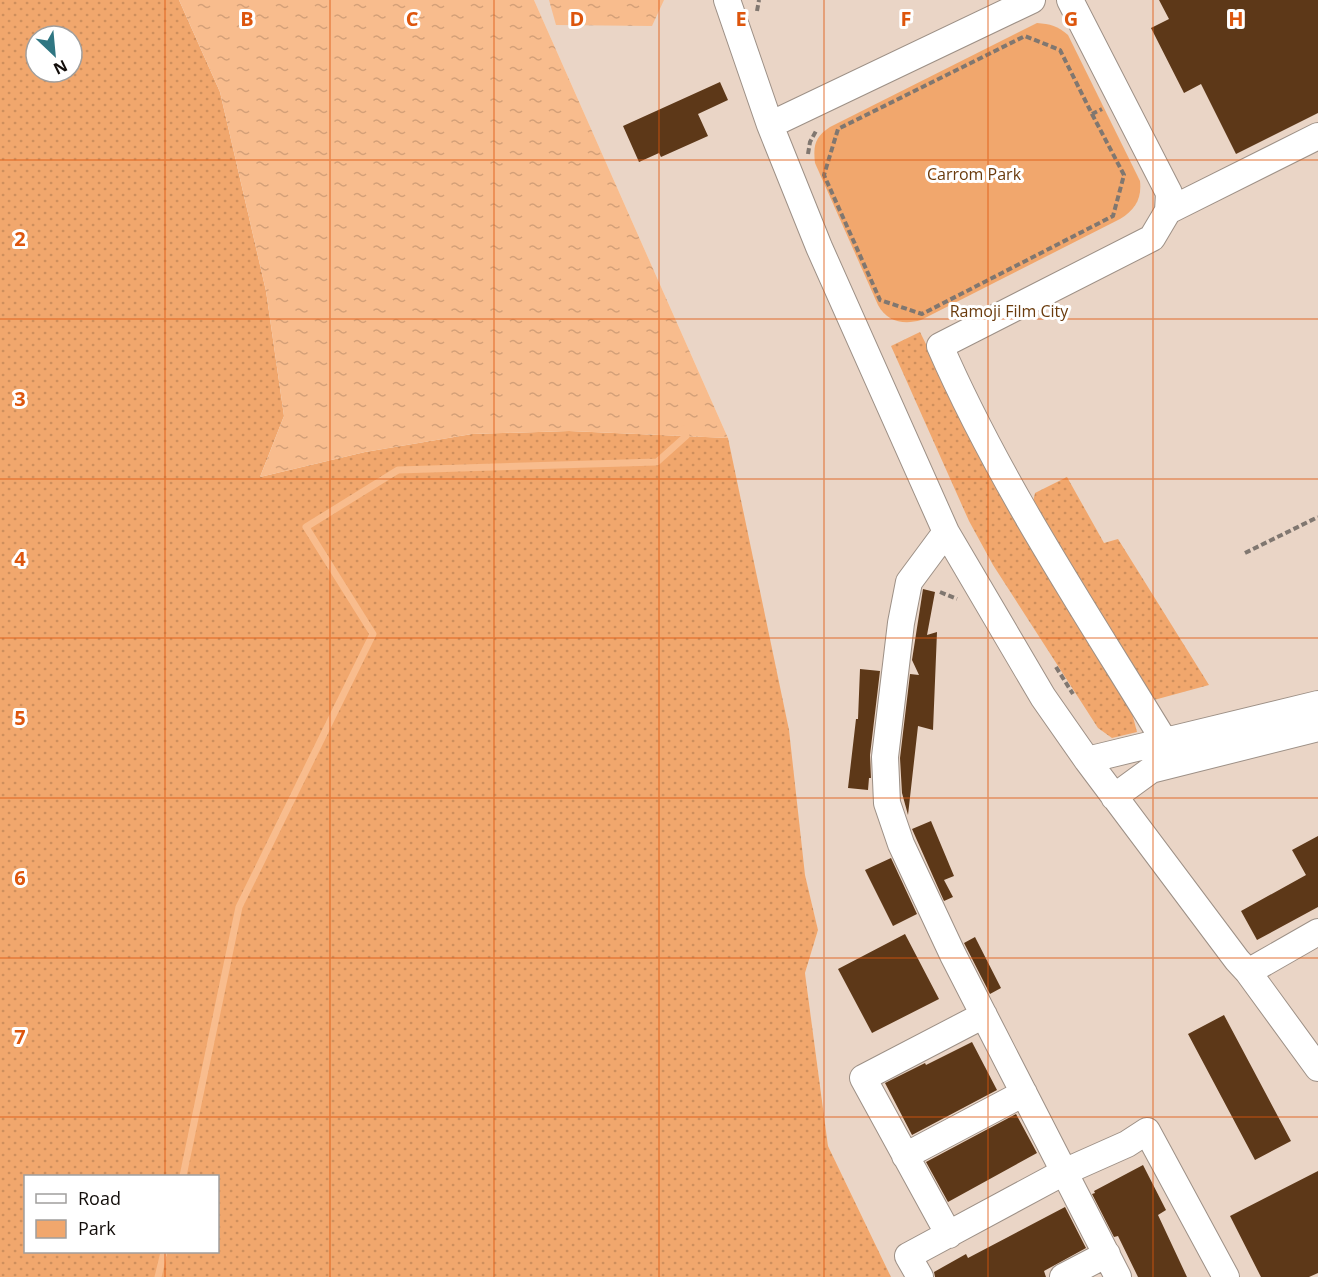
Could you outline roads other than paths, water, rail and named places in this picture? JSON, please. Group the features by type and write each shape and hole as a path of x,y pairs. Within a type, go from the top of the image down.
{"lane":[{"path":"770,125 1032,0"},
{"path":"1070,0 1169,193 1168,211 1152,238 940,346 1005,478 1165,742"},
{"path":"728,1 770,125 933,520 1043,697 1087,760 1237,960 1313,1052"},
{"path":"1168,211 1318,136"},
{"path":"933,520 909,582 901,623 885,757 887,803 901,844 984,1015 1118,1277"},
{"path":"1087,760 1318,704"},
{"path":"1114,797 1151,770 1318,728"},
{"path":"1248,972 1318,932"},
{"path":"949,1235 863,1078 984,1015"},
{"path":"905,1156 1024,1093"},
{"path":"920,1277 908,1256 1064,1172 1127,1144 1147,1131 1226,1277"},
{"path":"1063,1277 1107,1254"}],"water":[{"path":"179,0 534,0 728,438 569,431 472,434 365,452 260,477 284,416 266,291 220,92"},
{"path":"549,0 664,0 652,26 556,25"}],"waterway":[{"path":"183,1175 239,907 373,634 306,527 398,470 657,462 686,436 683,429"},
{"path":"158,1277 164,1253"}],"park label":[{"name":"Carrom Park","path":"974,174"},
{"name":"Ramoji Film City","path":"1009,311"}]}
